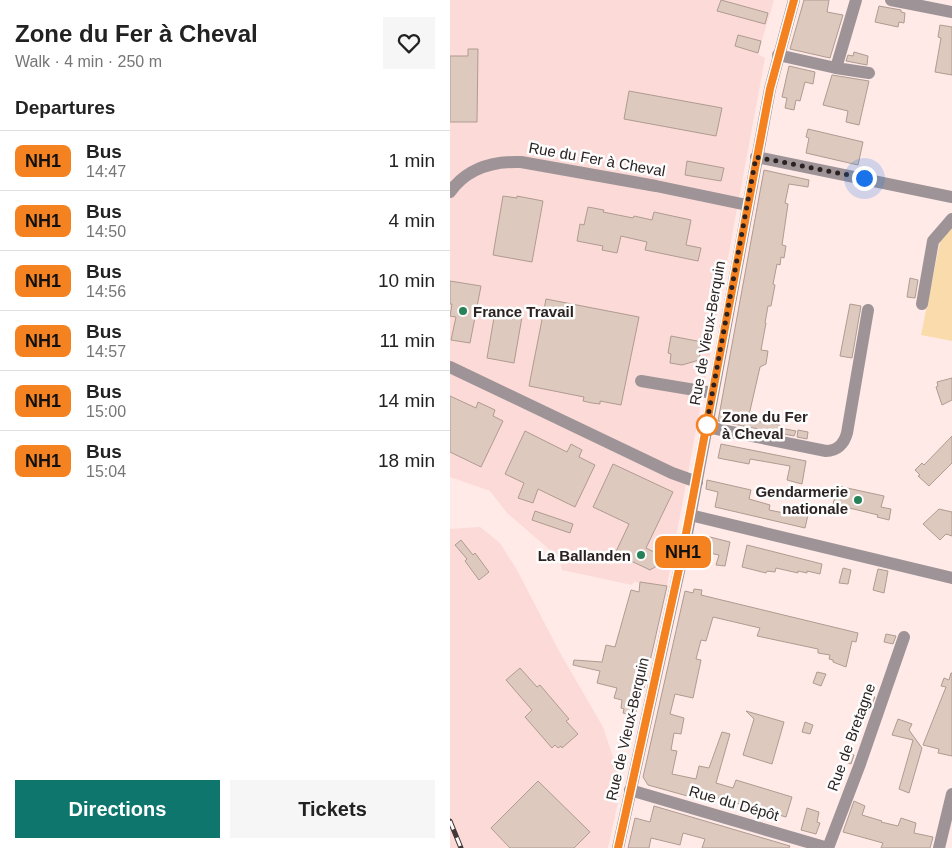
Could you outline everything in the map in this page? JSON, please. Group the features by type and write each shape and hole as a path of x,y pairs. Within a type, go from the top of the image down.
{"street":[{"name":"Rue de Vieux-Berquin","path":"618,848 674,598 756,157 778,55 794,0"},
{"path":"836,68 856,0"},
{"path":"892,0 952,12"},
{"path":"778,55 869,73"},
{"path":"756,157 952,197"},
{"name":"Rue du Fer à Cheval","path":"450,192 464,177 479,168 496,162 521,162 656,186 747,205"},
{"path":"922,304 933,241 952,219"},
{"path":"706,427 826,451 838,448 844,442 847,433 868,310"},
{"path":"450,367 672,474 696,482"},
{"path":"641,381 713,393"},
{"path":"690,515 952,578"},
{"name":"Rue de Bretagne","path":"828,848 860,764 904,637"},
{"name":"Rue du Dépôt","path":"630,790 828,848"},
{"path":"939,848 952,794"}],"shaded area":[{"path":"450,0 774,0 758,54 765,58 667,586 634,582 632,585 562,570 558,557 507,513 490,491 450,477"},
{"path":"952,225 952,341 921,335 941,237"},
{"path":"480,527 500,543 517,570 559,651 603,727 622,784 608,848 450,848 450,529"}],"building":[{"path":"721,0 768,13 765,24 717,11"},
{"path":"804,0 829,0 827,12 843,15 830,58 790,49"},
{"path":"879,6 901,10 901,12 905,13 904,23 899,22 898,27 875,22"},
{"path":"940,25 952,27 952,75 935,72 941,38 938,37"},
{"path":"738,35 761,41 758,53 735,46"},
{"path":"468,49 478,49 477,122 450,122 450,56 468,56"},
{"path":"854,52 868,56 867,65 846,61 848,55 853,56"},
{"path":"789,66 815,72 813,84 805,82 800,101 796,100 794,110 785,108 787,98 782,97"},
{"path":"832,75 869,81 859,125 846,122 848,111 823,105"},
{"path":"629,91 722,108 716,136 624,119"},
{"path":"808,129 863,142 858,165 806,153 809,138 806,137"},
{"path":"687,161 724,168 721,181 685,175"},
{"path":"764,170 809,180 808,187 789,184 785,203 788,204 782,245 786,246 784,258 781,257 780,265 777,264 773,284 775,285 771,306 768,306 761,350 768,351 766,364 760,367 749,415 757,417 756,421 780,425 780,428 796,431 794,436 718,421"},
{"path":"503,196 517,198 517,196 543,201 532,262 493,255"},
{"path":"588,207 633,218 634,216 652,220 654,212 691,220 686,245 701,248 698,261 645,250 647,242 621,236 617,253 602,250 603,246 577,241 580,224 584,225"},
{"path":"910,278 918,280 915,298 907,297"},
{"name":"France Travail","path":"450,281 481,286 470,343 451,340 456,317 450,316 452,304 450,304"},
{"path":"546,299 639,317 621,405 600,401 600,404 592,403 583,401 584,397 529,386"},
{"path":"850,304 861,306 852,358 840,356"},
{"path":"495,312 522,317 514,363 487,358"},
{"path":"671,336 702,342 699,360 682,365 670,363 671,354 668,353"},
{"path":"952,378 952,400 942,405 936,387 938,386 937,382"},
{"path":"450,396 476,408 478,402 495,410 493,416 503,421 481,467 450,452"},
{"path":"798,430 808,432 807,439 797,437"},
{"path":"525,431 567,452 571,444 582,450 579,457 595,465 575,507 538,489 533,503 518,498 524,483 505,474"},
{"path":"952,436 952,463 929,486 918,476 920,475 915,470 922,463 924,465"},
{"path":"721,444 806,461 802,484 787,480 790,466 750,459 749,464 718,458"},
{"path":"613,464 673,492 646,548 664,557 660,564 650,570 629,560 628,562 624,560 623,562 613,558 629,524 593,507"},
{"path":"707,480 751,490 749,499 770,505 769,510 789,514 790,509 808,515 805,528 715,507 718,492 706,489"},
{"name":"Gendarmerie nationale","path":"838,486 884,496 881,507 891,509 889,520 877,517 878,515 833,504"},
{"path":"939,509 952,512 952,536 946,534 940,540 923,524"},
{"path":"535,511 573,524 570,533 532,520"},
{"path":"706,536 730,542 725,566 716,565 719,555 694,550 697,538 705,540"},
{"path":"461,540 473,555 475,553 489,572 479,580 465,561 467,559 455,545"},
{"path":"747,545 822,564 820,574 807,571 807,573 798,571 798,573 776,568 775,572 767,571 766,573 742,567"},
{"path":"843,568 851,570 848,584 839,583"},
{"path":"878,569 888,571 884,593 873,590"},
{"path":"640,582 667,586 644,688 642,688 635,716 623,713 624,709 621,708 622,700 614,698 617,688 597,683 600,671 573,665 574,660 602,662 606,645 615,647 631,590 639,592"},
{"path":"694,589 702,590 701,595 858,633 856,642 852,641 846,667 829,659 830,655 818,653 818,649 757,636 760,628 713,617 706,641 701,640 696,659 701,660 693,698 675,694 670,714 684,718 681,734 674,733 671,750 677,751 672,774 696,779 699,766 709,768 722,732 730,734 716,783 733,788 736,780 792,797 786,817 700,793 698,799 648,785 643,777 685,591 693,593"},
{"path":"886,634 896,636 893,644 884,642"},
{"path":"520,668 537,687 540,685 569,719 566,721 578,734 562,748 561,746 558,748 555,745 552,748 525,717 532,710 506,680"},
{"path":"817,672 826,674 821,686 813,683"},
{"path":"951,673 952,756 938,753 939,749 923,745 946,687 941,686 944,678 949,680"},
{"path":"864,693 875,697 871,706 861,702"},
{"path":"746,711 784,722 772,764 743,755 754,719"},
{"path":"898,719 912,724 909,730 922,748 909,793 899,789 913,740 892,735"},
{"path":"805,722 813,725 810,734 802,732"},
{"path":"844,751 854,755 851,764 841,760"},
{"path":"538,781 590,832 574,848 510,848 491,828"},
{"path":"854,801 865,806 862,815 881,822 898,826 901,818 916,823 914,833 933,837 930,848 881,848 883,843 843,832"},
{"path":"654,806 790,846 789,848 702,848 705,839 683,833 680,845 651,838 649,848 628,848 635,818 650,822"},
{"path":"807,808 819,812 817,822 820,823 816,834 801,830"}],"railway":[{"path":"450,821 461,848"}],"bus line":[{"name":"NH1","path":"618,848 674,598 770,89 794,0"}],"place":[{"name":"France Travail","path":"463,311"},
{"name":"Zone du Fer à Cheval","path":"707,425"},
{"name":"Gendarmerie nationale","path":"858,500"},
{"name":"La Ballanden","path":"641,555"}],"route":[{"path":"707,425 706,427 756,157 864,178"}]}
